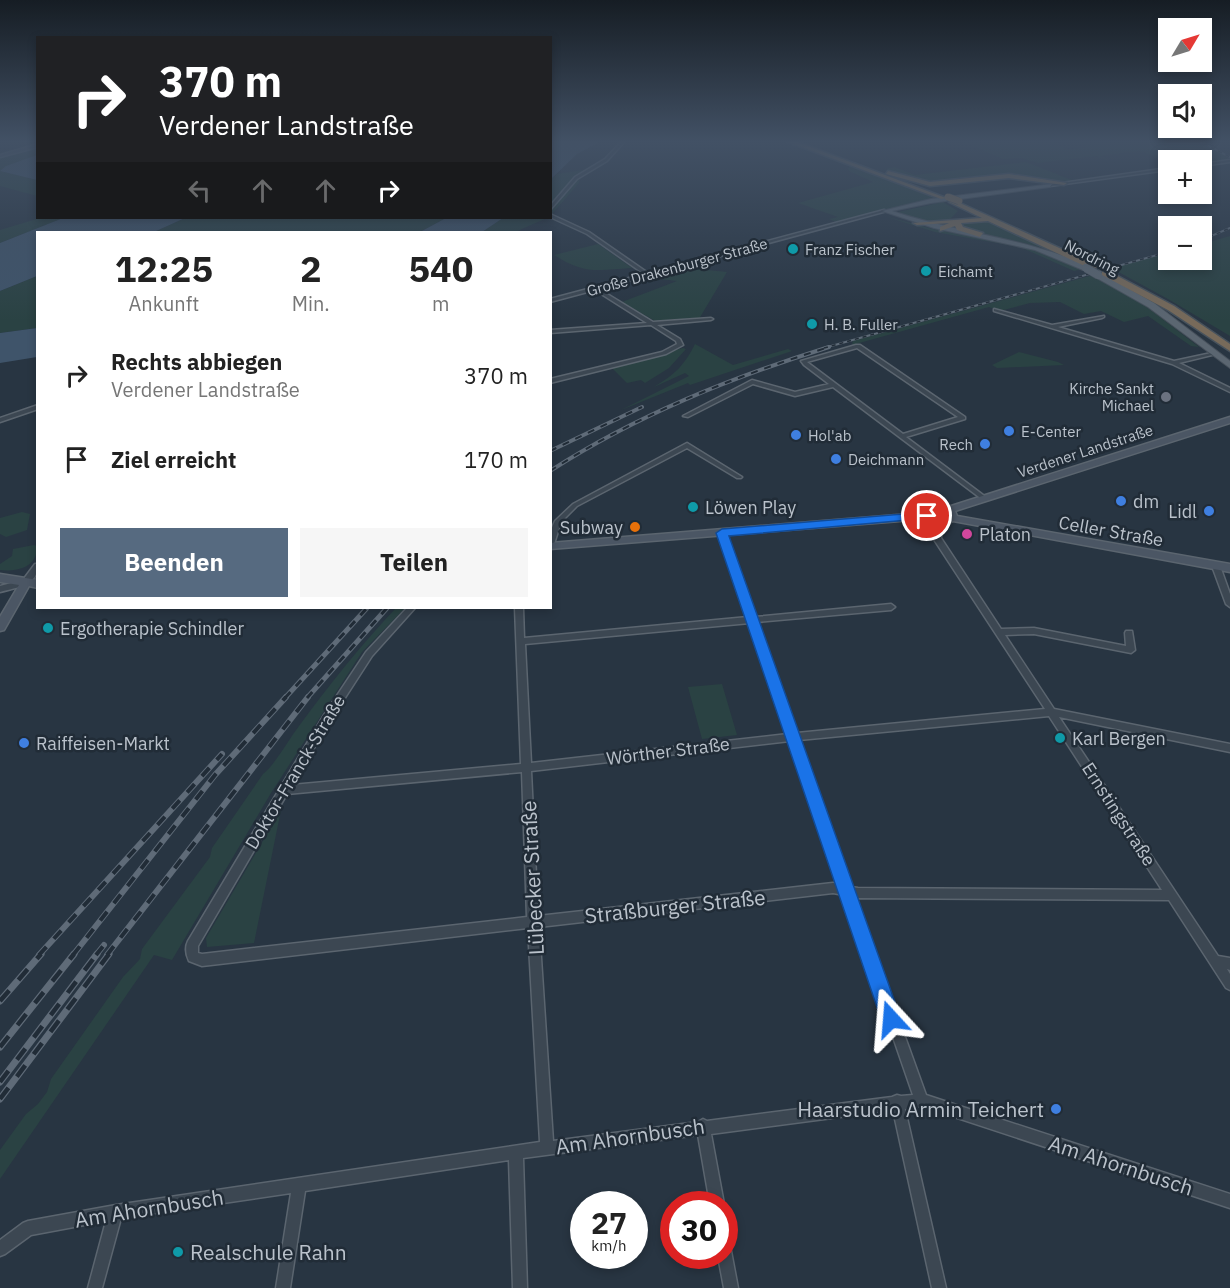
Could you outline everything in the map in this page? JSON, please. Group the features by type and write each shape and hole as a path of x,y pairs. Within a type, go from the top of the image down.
{"highway":[{"path":"943,229 954,222 961,213 948,200"},
{"path":"949,200 1176,306 1230,341"},
{"path":"950,200 1099,270 1171,308 1230,348"},
{"path":"917,223 984,220 1024,233"},
{"path":"954,222 960,228 980,235"}],"main road":[{"name":"Große Drakenburger Straße","path":"885,211 938,200"},
{"name":"Nordring","path":"885,211 917,223 1037,247 1099,270 1151,305 1230,365"},
{"name":"Verdener Landstraße","path":"950,514 985,499 1230,420"},
{"path":"927,516 925,510 932,506 950,514"},
{"path":"552,545 927,516 939,522 950,514"},
{"name":"Celler Straße","path":"950,514 1230,568"},
{"path":"0,578 32,584 0,627"}],"street":[{"name":"Große Drakenburger Straße","path":"552,300 885,211"},
{"path":"552,215 588,233 648,275"},
{"path":"552,381 664,353 680,345 678,340 596,289"},
{"path":"996,310 1174,363 1230,390"},
{"path":"1049,327 1102,317"},
{"path":"552,332 711,319"},
{"path":"902,436 963,418 855,346 804,361 834,385 985,499"},
{"path":"1174,363 1214,353"},
{"path":"686,416 752,382 795,394 834,385"},
{"path":"0,420 36,407"},
{"path":"552,539 558,521 575,505 687,445 739,477"},
{"name":"Ernstingstraße","path":"939,522 937,538 1230,984"},
{"path":"722,533 921,1100"},
{"path":"1216,566 1230,604"},
{"path":"0,589 32,584"},
{"path":"521,641 891,607"},
{"name":"Doktor-Franck-Straße","path":"192,945 283,790 369,654 410,609"},
{"name":"Lübecker Straße","path":"519,609 533,922 547,1148"},
{"path":"1000,632 1034,631 1131,650 1129,633"},
{"name":"Wörther Straße","path":"283,790 1053,712 1230,748"},
{"name":"Straßburger Straße","path":"192,945 193,957 202,960 833,888 858,893 1172,894"},
{"path":"1215,961 1230,964"},
{"name":"Am Ahornbusch","path":"0,1249 19,1232 43,1224 116,1212 703,1126 897,1101 921,1100 1230,1201"},
{"path":"897,1101 939,1288"},
{"path":"703,1126 715,1191"},
{"path":"516,1154 520,1288"},
{"path":"283,1288 299,1186"},
{"path":"95,1288 116,1212"},
{"path":"727,1269 731,1288"}],"green space":[{"path":"552,200 564,200 552,214"},
{"path":"808,200 931,200 836,222 829,219 838,217 798,203"},
{"path":"943,202 958,211 948,221 922,221 898,212"},
{"path":"884,216 933,229 1026,246 1082,269 1074,271 1020,247 935,232"},
{"path":"37,219 60,219 0,243 0,230"},
{"path":"183,219 444,219 422,231 156,231"},
{"path":"502,219 545,219 517,231 484,231"},
{"path":"960,222 994,223 1055,252 962,228"},
{"path":"1230,236 1230,336 1111,268 1158,256 1158,270 1212,270 1212,241"},
{"path":"598,244 632,268 592,270 574,266 554,255"},
{"path":"687,268 727,272 699,319 657,322 622,302 677,281 651,278"},
{"path":"1093,275 1143,304 1199,347 1191,346 1148,316 1124,322 1101,311 1084,314 1060,302 1030,303 1000,311 989,307 852,345 853,341"},
{"path":"36,276 36,328 0,333 0,291"},
{"path":"695,344 733,365 788,349 792,351 690,385 688,383 621,410 689,376 685,373 654,387 678,369"},
{"path":"686,349 669,368 645,383 641,380 627,383 612,368"},
{"path":"1019,352 1064,365 997,368 992,365"},
{"path":"22,512 30,514 27,530 6,537 0,534 0,518"},
{"path":"34,545 36,553 34,559 25,567 0,570 0,564 12,556 13,549"},
{"path":"395,609 404,609 362,652 271,793 172,960 154,955 0,1179 0,1150 26,1114 47,1092 51,1079 123,977 140,959 142,949 210,857 212,848 263,774 277,759 299,726 370,636"},
{"path":"722,684 737,735 702,739 688,687"},
{"path":"281,810 254,943 207,947 206,938"}],"water":[{"path":"60,219 183,219 156,231 36,231 36,276 0,291 0,243"},
{"path":"444,219 502,219 484,231 422,231"},
{"path":"36,328 36,357 0,363 0,333"}],"railway":[{"path":"1212,236 1230,228"},
{"path":"824,348 1158,255"},
{"path":"552,470 650,415 720,385 829,347"},
{"path":"552,450 642,407"},
{"path":"285,698 366,609"},
{"path":"307,698 386,609"},
{"path":"73,955 215,775 286,697"},
{"path":"107,955 308,697"},
{"path":"39,955 222,754"},
{"path":"96,955 104,945"},
{"path":"0,1001 41,954"},
{"path":"0,1047 74,954"},
{"path":"0,1082 97,954"},
{"path":"0,1099 109,954"}],"place":[{"name":"Franz Fischer","path":"793,249"},
{"name":"Eichamt","path":"926,271"},
{"name":"H. B. Fuller","path":"812,324"},
{"name":"Kirche Sankt Michael","path":"1166,397"},
{"name":"E-Center","path":"1009,431"},
{"name":"Hol'ab","path":"796,435"},
{"name":"Rech","path":"985,444"},
{"name":"Deichmann","path":"836,459"},
{"name":"dm","path":"1121,501"},
{"name":"Löwen Play","path":"693,507"},
{"name":"Lidl","path":"1209,511"},
{"name":"Subway","path":"635,527"},
{"name":"Platon","path":"967,534"},
{"name":"Ergotherapie Schindler","path":"48,628"},
{"name":"Karl Bergen","path":"1060,738"},
{"name":"Raiffeisen-Markt","path":"24,743"},
{"name":"Haarstudio Armin Teichert","path":"1056,1109"},
{"name":"Realschule Rahn","path":"178,1252"}],"route":[{"path":"891,1019 722,533 927,516"}]}
